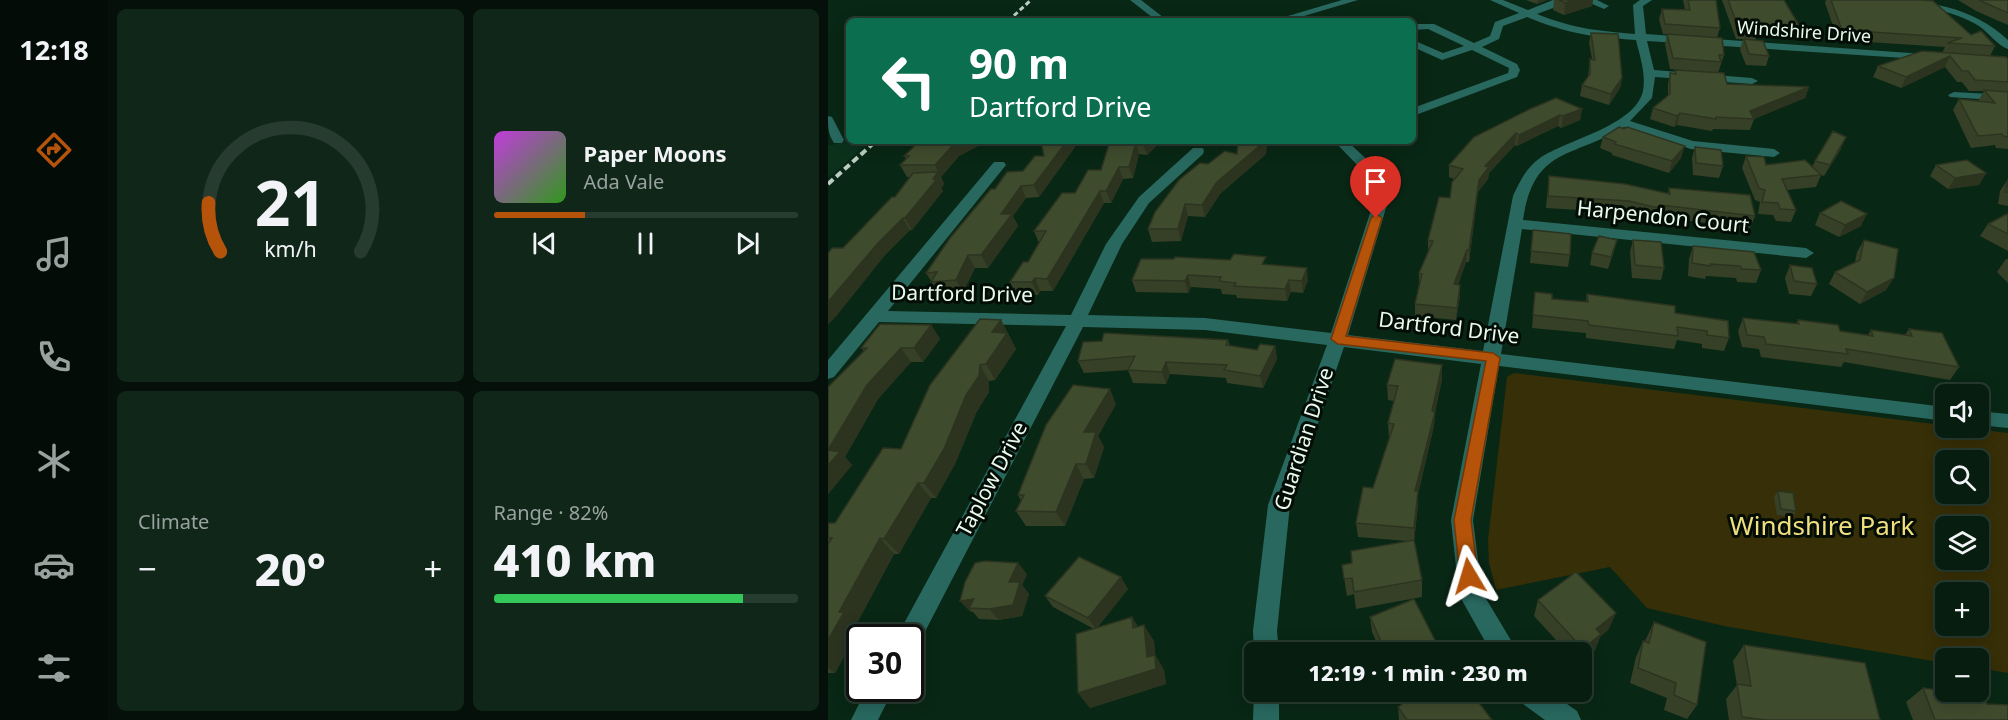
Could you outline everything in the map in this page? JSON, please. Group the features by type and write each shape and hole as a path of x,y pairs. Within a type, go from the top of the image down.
{"street":[{"path":"1135,0 1159,18"},
{"path":"1287,18 1353,0"},
{"name":"Windshire Drive","path":"1495,0 1562,28 1594,34 1950,58"},
{"path":"1416,44 1442,57 1495,37 1498,24 1559,0"},
{"path":"1588,0 1604,6"},
{"path":"1499,642 1471,595 1462,520 1493,358 1515,224 1516,202 1526,178 1548,157 1624,123 1647,97 1650,73 1640,36 1638,5 1647,0"},
{"path":"1882,0 1927,4 1971,17 1994,30 2008,46"},
{"path":"1416,27 1430,26 1513,66 1515,70 1513,75 1416,111"},
{"path":"1994,30 2008,30"},
{"path":"1650,73 1752,81"},
{"path":"1954,95 2008,98"},
{"path":"828,120 838,140"},
{"path":"1624,123 1691,145 1774,153"},
{"name":"Guardian Drive","path":"1266,642 1279,505 1338,339 1383,198 1369,169 1343,144"},
{"name":"Taplow Drive","path":"915,624 1077,321 1114,244 1144,200 1198,151"},
{"path":"828,372 999,165"},
{"name":"Harpendon Court","path":"1515,224 1806,253"},
{"name":"Dartford Drive","path":"873,316 1205,324 1935,413"},
{"path":"1989,419 2008,422"},
{"path":"864,720 874,702"},
{"path":"1266,702 1266,720"},
{"path":"1542,702 1568,720"}],"shaded area":[{"path":"846,141 846,144 867,144 828,178 828,146"}],"green space":[{"name":"Windshire Park","path":"1514,373 1935,424 1935,438 1989,438 1989,431 2008,433 2008,673 1989,670 1989,648 1935,648 1935,661 1724,626 1647,608 1610,567 1496,590 1489,563 1488,540 1507,377"}],"building":[{"path":"1688,0 1716,0 1720,28 1665,24 1662,9 1690,10"},
{"path":"1728,0 1784,0 1800,27 1756,25 1758,30 1739,29"},
{"path":"1831,0 1933,1 1971,35 1981,31 1995,46 1947,43 1962,38 1842,30"},
{"path":"1979,0 2008,0 2008,13 1981,1"},
{"path":"1591,33 1618,34 1622,78 1611,94 1582,85 1590,74 1590,59 1595,60"},
{"path":"1667,34 1722,38 1724,55 1719,55 1721,62 1673,58"},
{"path":"1744,39 1763,41 1769,56 1749,54"},
{"path":"1922,51 2006,57 2008,59 2008,82 1975,80 1968,71 1962,71 1950,56 1906,77 1878,66"},
{"path":"1675,70 1724,73 1727,84 1809,87 1750,111 1754,119 1716,117 1716,119 1680,113 1677,116 1653,108 1670,94 1670,73 1676,74"},
{"path":"1984,90 2008,92 2008,137 2002,134 1978,136 1959,99 1995,103"},
{"path":"1556,98 1582,109 1560,115 1519,135 1516,133 1485,166 1489,167 1479,180 1469,250 1467,250 1454,284 1460,285 1457,308 1415,304 1422,274 1419,273 1433,241 1428,240 1439,197 1450,198 1452,182 1463,169 1449,165 1474,137"},
{"path":"1619,127 1624,129 1627,127 1685,146 1672,161 1614,144 1616,142 1603,137"},
{"path":"1833,131 1846,137 1830,165 1815,161"},
{"path":"917,144 955,144 935,165 900,165 909,156 904,156"},
{"path":"1042,144 1065,144 1034,185 1021,186 1001,214 1012,214 981,255 968,255 956,280 931,282 937,272 926,273 950,238 991,189 995,189 1007,172 1023,171 1035,156 1044,156"},
{"path":"1109,144 1136,144 1129,167 1119,167 1106,191 1100,191 1047,279 1035,278 1032,282 1010,282 1023,262 1028,262 1046,231 1034,231 1062,193 1075,193 1088,170 1101,170"},
{"path":"1238,144 1262,144 1217,182 1202,205 1185,204 1178,229 1148,229 1155,212 1179,180 1200,163 1208,164 1225,151 1237,154"},
{"path":"1695,147 1721,150 1723,166 1696,163"},
{"path":"1746,156 1764,157 1766,165 1805,160 1821,175 1782,179 1796,210 1780,209 1778,203 1762,202 1765,190 1759,188"},
{"path":"1967,160 1986,173 1955,178 1936,165"},
{"path":"938,172 933,179 937,179 905,218 878,243 828,302 828,253 832,248 843,248 892,197 895,197 913,173"},
{"path":"1549,176 1625,184 1670,194 1669,188 1750,195 1755,216 1660,205 1658,208 1629,201 1548,196"},
{"path":"1841,201 1867,214 1845,225 1820,213"},
{"path":"2007,214 2008,234 1988,224"},
{"path":"1533,230 1571,234 1570,255 1531,251"},
{"path":"1599,236 1617,240 1611,257 1592,253"},
{"path":"1633,240 1661,242 1664,268 1635,265"},
{"path":"1864,240 1898,249 1894,278 1867,292 1835,272 1860,260"},
{"path":"1693,246 1754,252 1761,270 1742,269 1740,266 1710,264 1710,266 1692,263"},
{"path":"1234,254 1266,257 1262,264 1307,268 1302,281 1289,280 1285,289 1234,286 1236,283 1219,281 1221,277 1188,275 1185,281 1132,280 1141,259 1174,259 1175,257 1230,260"},
{"path":"1790,265 1812,268 1817,284 1794,281"},
{"path":"1535,292 1552,294 1552,299 1588,302 1587,294 1675,306 1675,313 1728,321 1729,338 1707,335 1707,331 1677,327 1678,336 1589,325 1588,321 1533,315"},
{"path":"1743,318 1799,324 1798,320 1838,325 1840,331 1873,336 1871,330 1912,336 1909,329 1942,333 1959,367 1846,349 1848,354 1766,344 1764,337 1747,335"},
{"path":"980,319 1001,320 992,332 1007,333 986,364 980,365 979,376 966,395 944,449 924,483 918,483 884,539 880,538 839,612 844,612 828,640 828,544 832,538 828,538 828,523 835,523 883,448 901,449 930,385"},
{"path":"880,324 931,325 914,348 901,348 867,385 828,450 828,387 867,348 861,348"},
{"path":"1104,333 1228,340 1226,345 1257,350 1260,344 1275,346 1260,376 1224,370 1227,365 1166,362 1162,372 1128,370 1135,356 1078,361 1083,342 1102,341"},
{"path":"1395,359 1442,365 1432,411 1435,412 1415,491 1418,491 1414,528 1356,523 1363,487 1373,488 1394,424 1388,423 1398,386 1387,385"},
{"path":"1073,385 1110,389 1084,432 1096,432 1086,464 1076,464 1056,512 1016,511 1024,495 1018,495 1046,425"},
{"path":"828,450 840,452 828,465"},
{"path":"1778,491 1793,493 1796,511 1781,509"},
{"path":"1414,540 1422,580 1354,592 1352,578 1344,579 1342,565 1352,563 1351,551"},
{"path":"1079,557 1121,577 1088,618 1045,596"},
{"path":"985,561 1018,563 1009,582 1020,582 1013,605 989,609 969,608 974,599 960,601 965,582 975,563"},
{"path":"1576,572 1616,613 1596,629 1601,634 1591,642 1577,642 1538,600"},
{"path":"1414,599 1436,642 1381,642 1370,617"},
{"path":"1132,617 1133,628 1144,625 1147,657 1155,655 1156,669 1078,693 1076,634"},
{"path":"1654,622 1706,642 1697,705 1674,695 1676,683 1638,668 1643,641 1649,643"},
{"path":"1744,645 1865,663 1880,720 1766,720 1742,717 1737,684 1751,686"},
{"path":"1923,688 1935,690 1935,702 1986,702 1987,704 2008,705 2008,720 1935,720"},
{"path":"1405,702 1478,702 1492,720 1407,720 1398,707"}],"railway":[{"path":"1011,18 1031,0"},
{"path":"828,184 873,144"}],"route":[{"path":"1376,218 1338,339 1493,358 1462,520 1469,576"}]}
